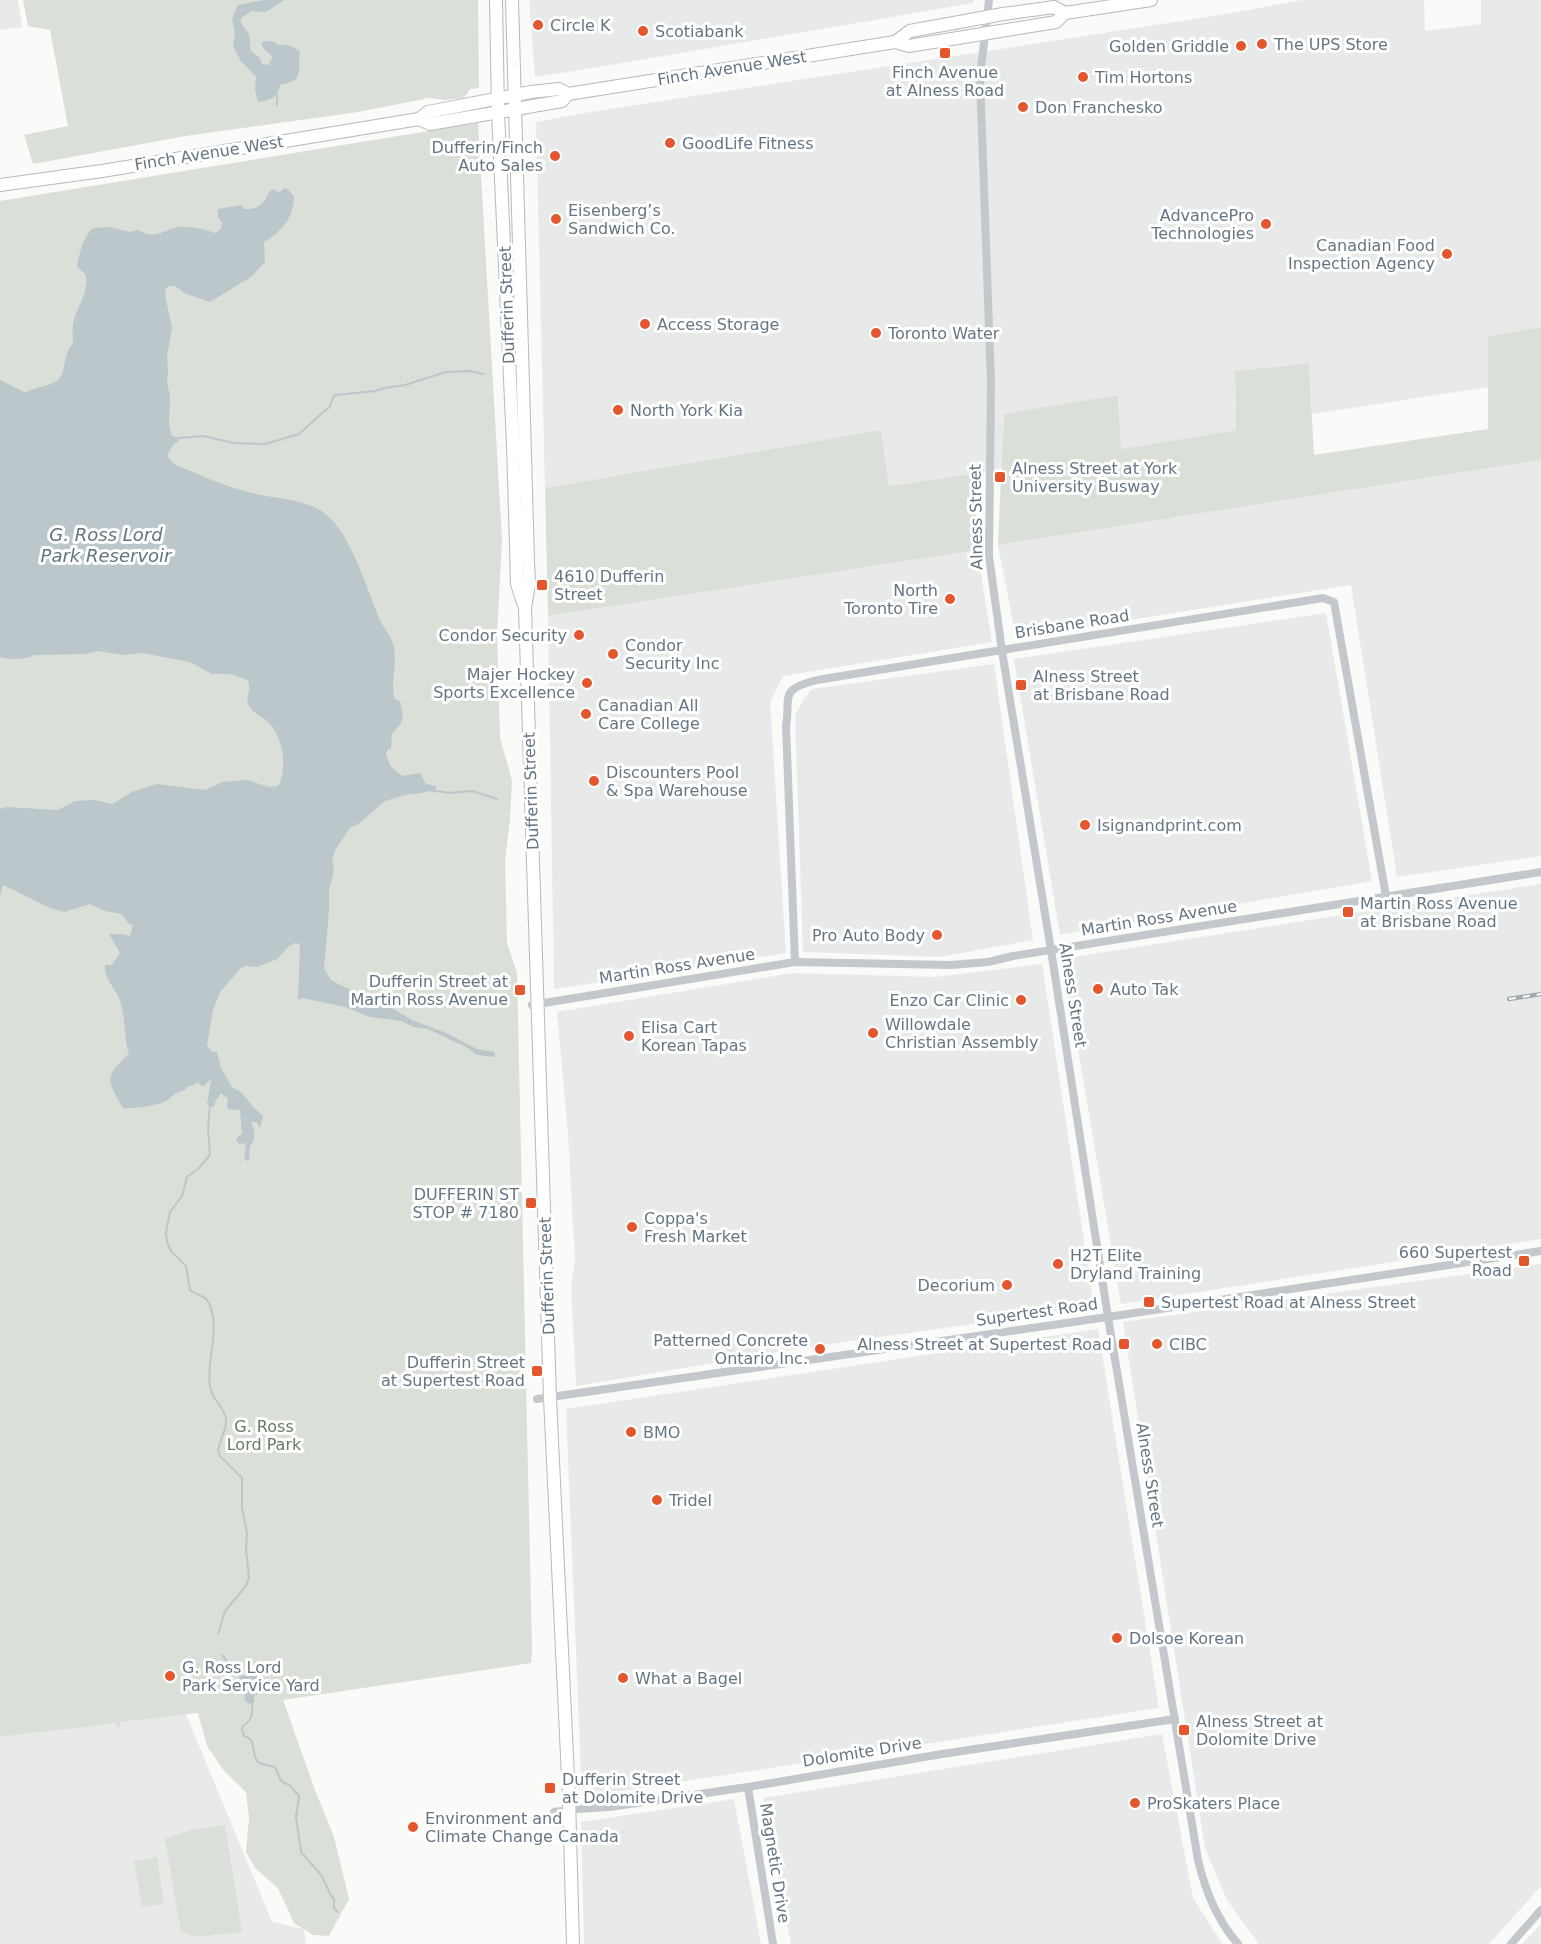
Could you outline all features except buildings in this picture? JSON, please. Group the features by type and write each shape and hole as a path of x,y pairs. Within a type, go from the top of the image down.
{"main road":[{"name":"Dufferin Street","path":"496,0 498,112 517,584 525,608"},
{"name":"Dufferin Street","path":"512,0 513,95 525,404 529,584 525,608 544,1399 569,1810 573,1944"},
{"name":"Finch Avenue West","path":"418,119 430,124 562,100 568,94 896,42 909,46 984,35 1056,22 1065,13 1151,0"},
{"name":"Finch Avenue West","path":"896,42 910,31 988,17 1054,7 1065,13"},
{"name":"Finch Avenue West","path":"0,185 102,171 418,119 428,112 513,95 559,89 568,94"}],"street":[{"name":"Alness Street","path":"989,0 980,77 991,383 989,556 1002,651 1108,1317 1198,1860 1204,1887 1229,1933 1238,1944"},
{"name":"Brisbane Road","path":"795,962 786,726 787,701 791,691 805,683 817,680 905,664 1002,651 1323,598 1334,602 1386,896"},
{"name":"Martin Ross Avenue","path":"535,1005 795,962 951,965 988,962 1541,872"},
{"name":"Supertest Road","path":"544,1399 1541,1251"},
{"name":"Dolomite Drive","path":"554,1812 609,1807 748,1787 942,1754 1175,1719"},
{"name":"Magnetic Drive","path":"748,1787 773,1944"},
{"path":"1510,1944 1541,1910"}],"shaded area":[{"path":"0,0 18,0 22,27 0,30"},
{"path":"529,0 974,0 973,3 535,77"},
{"path":"1302,0 1424,0 1425,31 1481,24 1481,0 1541,0 1541,327 1488,336 1489,387 1312,414 1309,363 1235,371 1236,430 1121,449 1118,395 1004,415 1002,468 979,473 889,486 881,430 545,488 536,122 1220,15"},
{"path":"1541,460 1541,856 1397,877 1351,585 1016,638 998,545"},
{"path":"977,550 992,642 783,676 770,702 786,953 554,989 548,616"},
{"path":"1326,613 1372,881 1060,935 1014,659"},
{"path":"994,664 1033,940 940,957 803,952 795,715 803,700 812,689"},
{"path":"1541,884 1541,1239 1121,1304 1079,1055 1060,959"},
{"path":"1042,964 1094,1307 808,1347 576,1386 571,1287 575,1261 568,1134 557,1012 793,973 935,977"},
{"path":"1541,1264 1541,1886 1489,1944 1259,1944 1227,1900 1205,1848 1123,1322"},
{"path":"1098,1329 1159,1708 582,1797 566,1409"},
{"path":"186,1714 272,1922 304,1929 306,1944 0,1944 0,1737"},
{"path":"1162,1734 1193,1898 1222,1944 791,1944 763,1798"},
{"path":"734,1799 761,1944 584,1944 581,1822"},
{"path":"1541,1924 1541,1944 1522,1944"}],"green space":[{"path":"23,0 478,0 479,88 470,89 464,98 445,100 429,98 358,112 186,136 33,164 24,135 68,126 50,30 28,26"},
{"name":"G. Ross Lord Park","path":"478,123 502,540 497,633 500,738 512,780 505,861 507,943 517,973 531,1663 283,1700 334,1837 349,1899 329,1936 313,1935 294,1923 278,1888 255,1868 246,1852 249,1818 246,1792 224,1771 207,1746 198,1713 121,1722 118,1729 116,1723 0,1737 0,201"},
{"path":"1541,327 1541,460 998,545 1004,414 1118,395 1121,449 1236,430 1235,371 1309,363 1314,455 1488,429 1488,336"},
{"path":"881,430 889,486 979,473 976,503 977,550 548,616 545,488"},
{"path":"225,1825 242,1932 197,1937 181,1932 165,1839 191,1830"},
{"path":"157,1857 164,1904 142,1907 134,1861"}],"water":[{"path":"264,0 284,0 266,12 252,11 241,18 241,23 249,34 251,51 260,58 262,64 268,65 273,57 263,48 261,42 272,41 279,45 289,45 300,51 299,73 294,80 280,85 275,96 258,102 255,89 256,77 241,61 233,46 235,33 232,19 238,5"},
{"name":"G. Ross Lord Park Reservoir","path":"284,188 288,189 294,197 289,218 281,229 264,242 265,262 251,277 210,302 184,293 175,286 166,288 165,295 172,327 167,357 167,382 170,397 169,425 172,436 179,438 167,455 178,466 222,484 252,493 296,501 316,508 333,521 347,541 395,651 393,692 395,699 400,701 403,716 401,723 392,734 391,749 388,749 386,753 390,766 402,776 420,773 426,784 436,786 436,789 385,801 357,825 350,828 335,850 332,861 334,870 329,891 324,968 331,980 342,986 477,1049 494,1052 495,1057 477,1055 466,1047 428,1029 414,1027 401,1021 370,1017 345,1007 303,998 298,1000 300,944 295,943 277,959 257,967 241,968 220,992 213,1010 207,1045 212,1052 217,1052 221,1068 232,1087 242,1093 263,1116 260,1128 257,1122 251,1122 254,1137 250,1146 249,1161 247,1161 244,1158 246,1146 243,1143 239,1144 236,1140 242,1134 240,1110 228,1109 228,1099 221,1093 214,1107 207,1105 211,1079 203,1087 197,1082 160,1103 144,1107 123,1108 113,1091 111,1078 116,1067 129,1054 121,1005 108,978 105,965 112,965 120,953 109,934 130,936 133,925 128,923 122,914 105,911 90,904 64,912 50,908 3,885 0,896 0,809 6,807 58,810 75,801 95,800 112,804 132,792 157,784 205,790 223,782 247,780 269,787 278,786 283,771 281,745 274,729 249,706 248,680 229,674 212,674 190,662 142,653 125,655 97,651 86,654 34,655 17,659 0,657 0,380 26,393 54,383 61,376 68,351 73,344 73,324 86,287 85,274 77,267 79,257 84,241 93,228 110,227 130,232 138,230 154,235 172,228 188,227 215,233 221,229 222,223 218,217 218,209 241,205 244,209 257,207 263,203 273,189 279,193"},
{"path":"248,1670 277,1687 277,1691 254,1695 254,1703 251,1704 245,1701 239,1677 240,1675 247,1676"}],"waterway":[{"path":"275,94 277,105"},
{"path":"179,438 203,436 234,443 265,444 299,434 330,406 336,395 405,385 446,372 470,371 483,374"},
{"path":"429,790 449,793 472,791 497,799"},
{"path":"210,1105 208,1129 210,1155 198,1169 187,1177 182,1196 170,1212 166,1233 171,1251 186,1266 190,1290 209,1303 214,1324 210,1387 226,1420 218,1451 220,1456 242,1478 242,1508 247,1533 249,1578 246,1586 225,1611 218,1634"},
{"path":"222,1655 240,1676"},
{"path":"252,1704 251,1716 243,1726 244,1736 249,1738 253,1744 257,1760 262,1764 275,1767 281,1781 289,1785 299,1796 296,1817 301,1852 322,1876 334,1899 334,1908 338,1912"}],"railway":[{"path":"1509,999 1541,994"}],"place":[{"name":"Circle K","path":"538,25"},
{"name":"Scotiabank","path":"643,31"},
{"name":"The UPS Store","path":"1262,44"},
{"name":"Golden Griddle","path":"1241,46"},
{"name":"Finch Avenue at Alness Road","path":"945,53"},
{"name":"Tim Hortons","path":"1083,77"},
{"name":"Don Franchesko","path":"1023,107"},
{"name":"GoodLife Fitness","path":"670,143"},
{"name":"Dufferin/Finch Auto Sales","path":"555,156"},
{"name":"Eisenberg’s Sandwich Co.","path":"556,219"},
{"name":"AdvancePro Technologies","path":"1266,224"},
{"name":"Canadian Food Inspection Agency","path":"1447,254"},
{"name":"Access Storage","path":"645,324"},
{"name":"Toronto Water","path":"876,333"},
{"name":"North York Kia","path":"618,410"},
{"name":"Alness Street at York University Busway","path":"1000,477"},
{"name":"4610 Dufferin Street","path":"542,585"},
{"name":"North Toronto Tire","path":"950,599"},
{"name":"Condor Security","path":"579,635"},
{"name":"Condor Security Inc","path":"613,654"},
{"name":"Majer Hockey Sports Excellence","path":"587,683"},
{"name":"Alness Street at Brisbane Road","path":"1021,685"},
{"name":"Canadian All Care College","path":"586,714"},
{"name":"Discounters Pool & Spa Warehouse","path":"594,781"},
{"name":"Isignandprint.com","path":"1085,825"},
{"name":"Martin Ross Avenue at Brisbane Road","path":"1348,912"},
{"name":"Pro Auto Body","path":"937,935"},
{"name":"Auto Tak","path":"1098,989"},
{"name":"Dufferin Street at Martin Ross Avenue","path":"520,990"},
{"name":"Enzo Car Clinic","path":"1021,1000"},
{"name":"Willowdale Christian Assembly","path":"873,1033"},
{"name":"Elisa Cart Korean Tapas","path":"629,1036"},
{"name":"DUFFERIN ST STOP # 7180","path":"531,1203"},
{"name":"Coppa's Fresh Market","path":"632,1227"},
{"name":"660 Supertest Road","path":"1524,1261"},
{"name":"H2T Elite Dryland Training","path":"1058,1264"},
{"name":"Decorium","path":"1007,1285"},
{"name":"Supertest Road at Alness Street","path":"1149,1302"},
{"name":"Alness Street at Supertest Road","path":"1124,1344"},
{"name":"CIBC","path":"1157,1344"},
{"name":"Patterned Concrete Ontario Inc.","path":"820,1349"},
{"name":"Dufferin Street at Supertest Road","path":"537,1371"},
{"name":"BMO","path":"631,1432"},
{"name":"Tridel","path":"657,1500"},
{"name":"Dolsoe Korean","path":"1117,1638"},
{"name":"G. Ross Lord Park Service Yard","path":"170,1676"},
{"name":"What a Bagel","path":"623,1678"},
{"name":"Alness Street at Dolomite Drive","path":"1184,1730"},
{"name":"Dufferin Street at Dolomite Drive","path":"550,1788"},
{"name":"ProSkaters Place","path":"1135,1803"},
{"name":"Environment and Climate Change Canada","path":"413,1827"}]}
